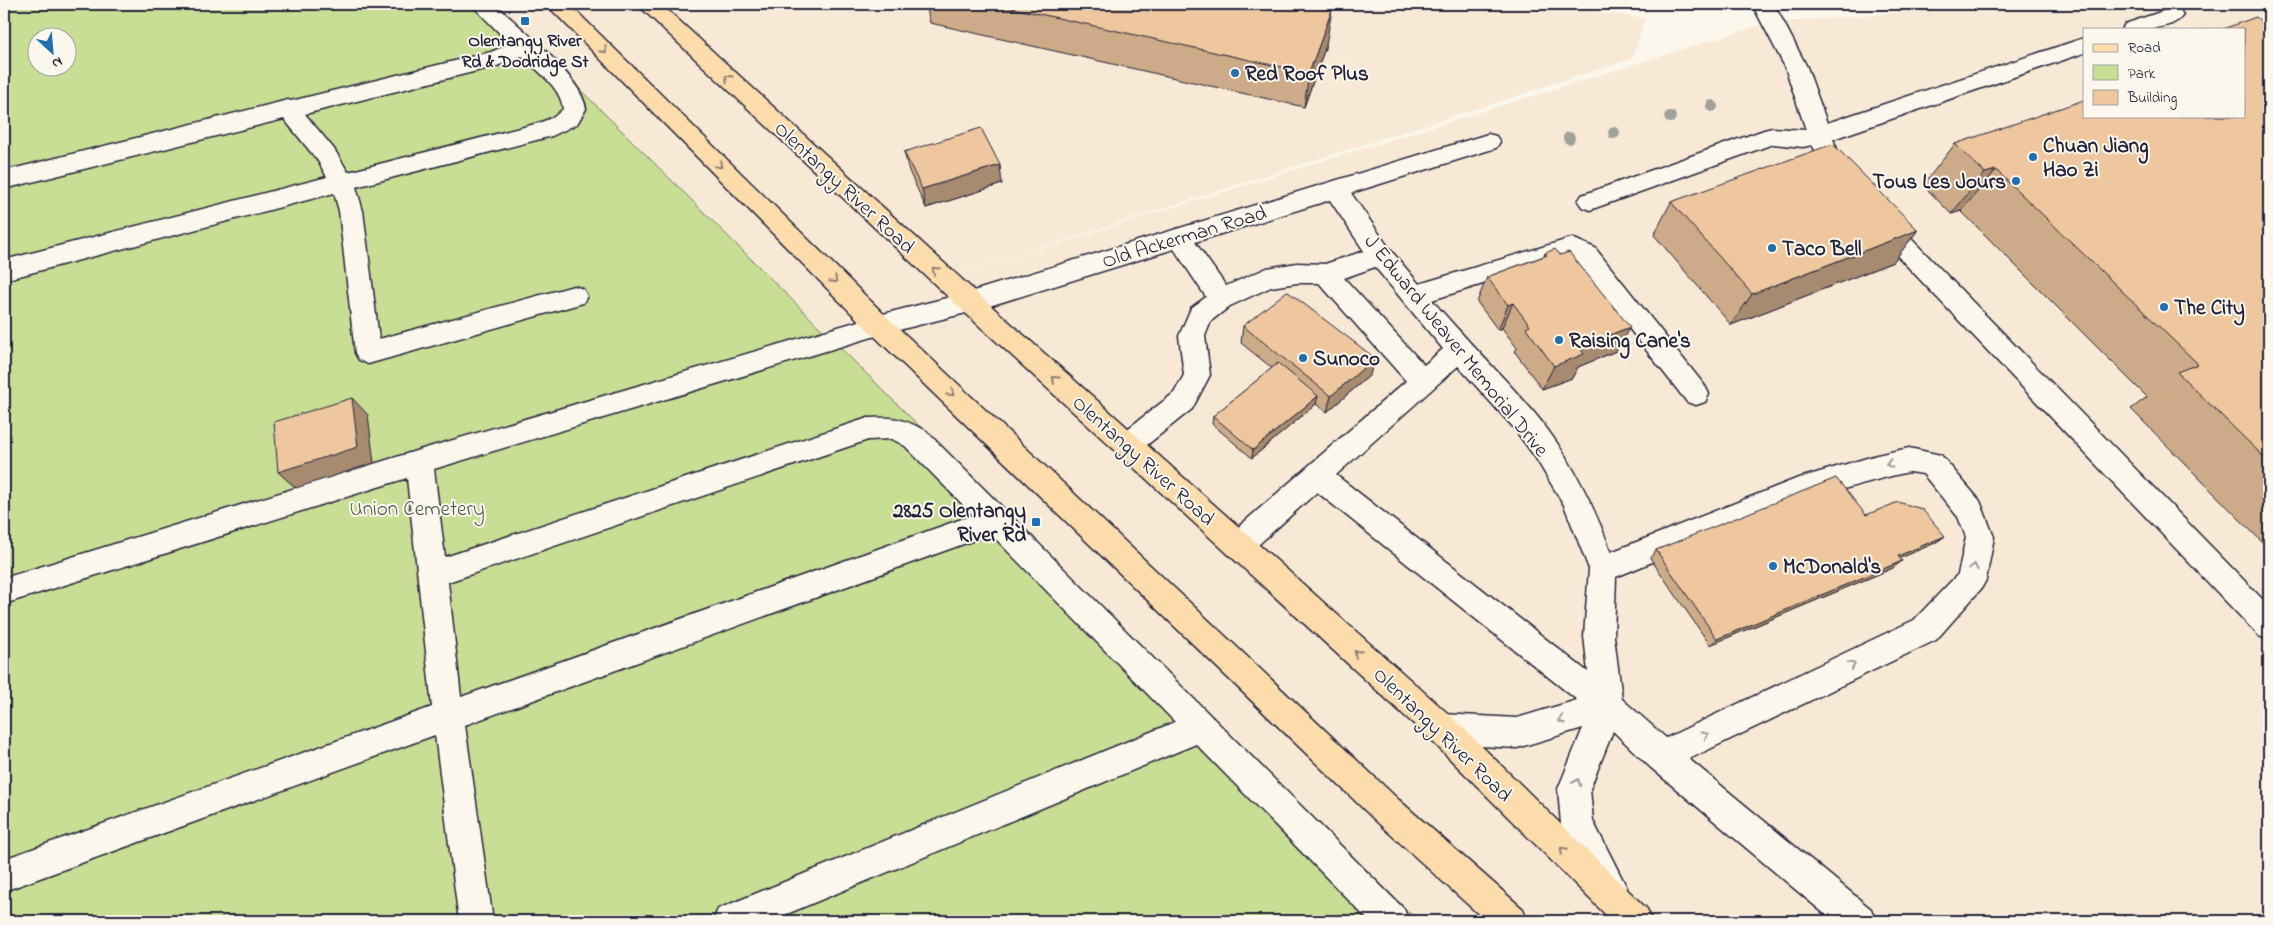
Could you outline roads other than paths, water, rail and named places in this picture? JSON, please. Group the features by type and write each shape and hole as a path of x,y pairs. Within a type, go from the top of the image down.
{"main road":[{"path":"556,4 879,325 1388,811 1511,921"},
{"name":"Olentangy River Road","path":"648,4 970,302 1442,729 1627,914"}],"lane":[{"path":"4,270 343,183 544,130 567,122 575,110 574,97 564,84 482,4"},
{"path":"1763,4 1800,75 1818,135 1832,165 1884,227 2269,626"},
{"path":"2135,28 2165,10 2188,28"},
{"path":"1590,201 1772,136 1803,139 1818,135 2083,45"},
{"path":"4,180 288,108 497,58 526,46"},
{"path":"288,108 326,155 343,183 351,211 368,353 574,296"},
{"name":"Old Ackerman Road","path":"4,592 418,462 879,325 970,302 1488,142"},
{"name":"J Edward Weaver Memorial Drive","path":"1334,189 1380,255 1419,303 1459,350 1523,419 1545,449 1576,499 1603,569 1599,636 1608,706 1574,789 1576,824 1627,914"},
{"path":"1179,237 1221,299"},
{"path":"1127,445 1183,400 1197,375 1192,336 1200,315 1221,299 1267,278 1297,273 1326,274 1380,255"},
{"path":"1419,303 1539,269 1569,267 1591,278 1692,396"},
{"path":"1326,274 1422,382"},
{"path":"1238,545 1459,350"},
{"path":"433,574 868,429 894,428 915,438 1392,921"},
{"path":"1603,569 1796,491 1877,466 1909,460 1931,463 1970,510 1980,537 1971,580 1925,630 1661,756"},
{"path":"418,462 433,574 448,716 476,921"},
{"path":"1317,476 1608,706 1661,756 1859,921"},
{"path":"4,875 995,520"},
{"path":"1442,729 1517,733 1608,706"},
{"path":"730,921 1200,727"}],"place":[{"name":"Olentangy River Rd & Dodridge St","path":"525,21"},
{"name":"Red Roof Plus","path":"1235,73"},
{"name":"Chuan Jiang Hao Zi","path":"2033,157"},
{"name":"Tous Les Jours","path":"2016,181"},
{"name":"Taco Bell","path":"1772,248"},
{"name":"The City","path":"2164,307"},
{"name":"Raising Cane's","path":"1559,340"},
{"name":"Sunoco","path":"1303,358"},
{"name":"2825 Olentangy River Rd","path":"1036,522"},
{"name":"McDonald's","path":"1773,566"}],"park label":[{"name":"Union Cemetery","path":"417,508"}]}
